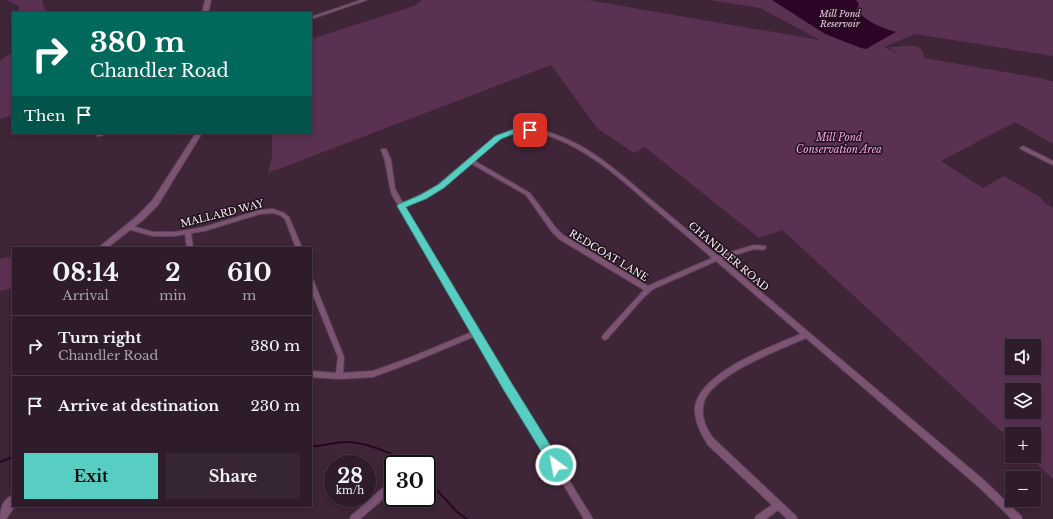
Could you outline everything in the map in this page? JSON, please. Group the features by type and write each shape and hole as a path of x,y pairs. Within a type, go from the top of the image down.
{"street":[{"path":"205,12 208,0"},
{"path":"312,18 365,0"},
{"name":"CHANDLER ROAD","path":"402,206 423,197 441,186 498,138 511,132 534,130 554,136 605,164 983,485 1018,519"},
{"path":"103,247 145,213 159,197 199,134"},
{"path":"1023,148 1053,163"},
{"path":"384,150 388,157 391,187 476,333 589,519"},
{"name":"REDCOAT LANE","path":"470,161 528,194 554,230 561,237 648,289"},
{"name":"MALLARD WAY","path":"129,227 153,234 169,235 188,233 260,212 273,211 280,213 287,218 299,247"},
{"path":"188,233 190,247"},
{"path":"605,337 648,289 716,259 754,247 763,248"},
{"path":"312,284 341,357 339,376"},
{"path":"312,374 339,376 376,373 476,333"},
{"path":"793,519 710,442 700,422 700,406 706,392 730,371 743,363 806,335"},
{"path":"354,519 384,493"},
{"path":"0,518 12,501"},
{"path":"759,519 778,505"}],"green space":[{"path":"7,0 42,0 46,12 19,12 19,6"},
{"name":"Mill Pond Conservation Area","path":"422,0 587,0 820,40 760,8 709,0 1053,0 1053,56 915,34 884,47 899,54 888,47 916,46 923,52 924,58 1045,79 1053,82 1053,144 1015,122 941,161 983,188 1004,176 1040,197 1046,204 1053,208 1053,479 1036,463 1041,463 1041,427 1005,427 1005,435 782,230 759,238 645,147 634,153 598,129 551,65 268,173 272,156 272,134 312,134 312,39 414,6"},
{"path":"12,50 12,115 0,119 0,61 11,53"},
{"path":"12,256 12,288 0,291 0,259"}],"water":[{"name":"Mill Pond Reservoir","path":"772,0 856,0 859,4 856,10 865,18 879,26 896,32 866,49 861,48 825,34"}],"waterway":[{"path":"312,446 354,442 371,446 393,455"},
{"path":"0,462 12,457"},
{"path":"436,489 457,512 467,519"}],"route":[{"path":"530,130 514,131 498,138 441,186 423,197 402,206 507,385 556,465"}]}
